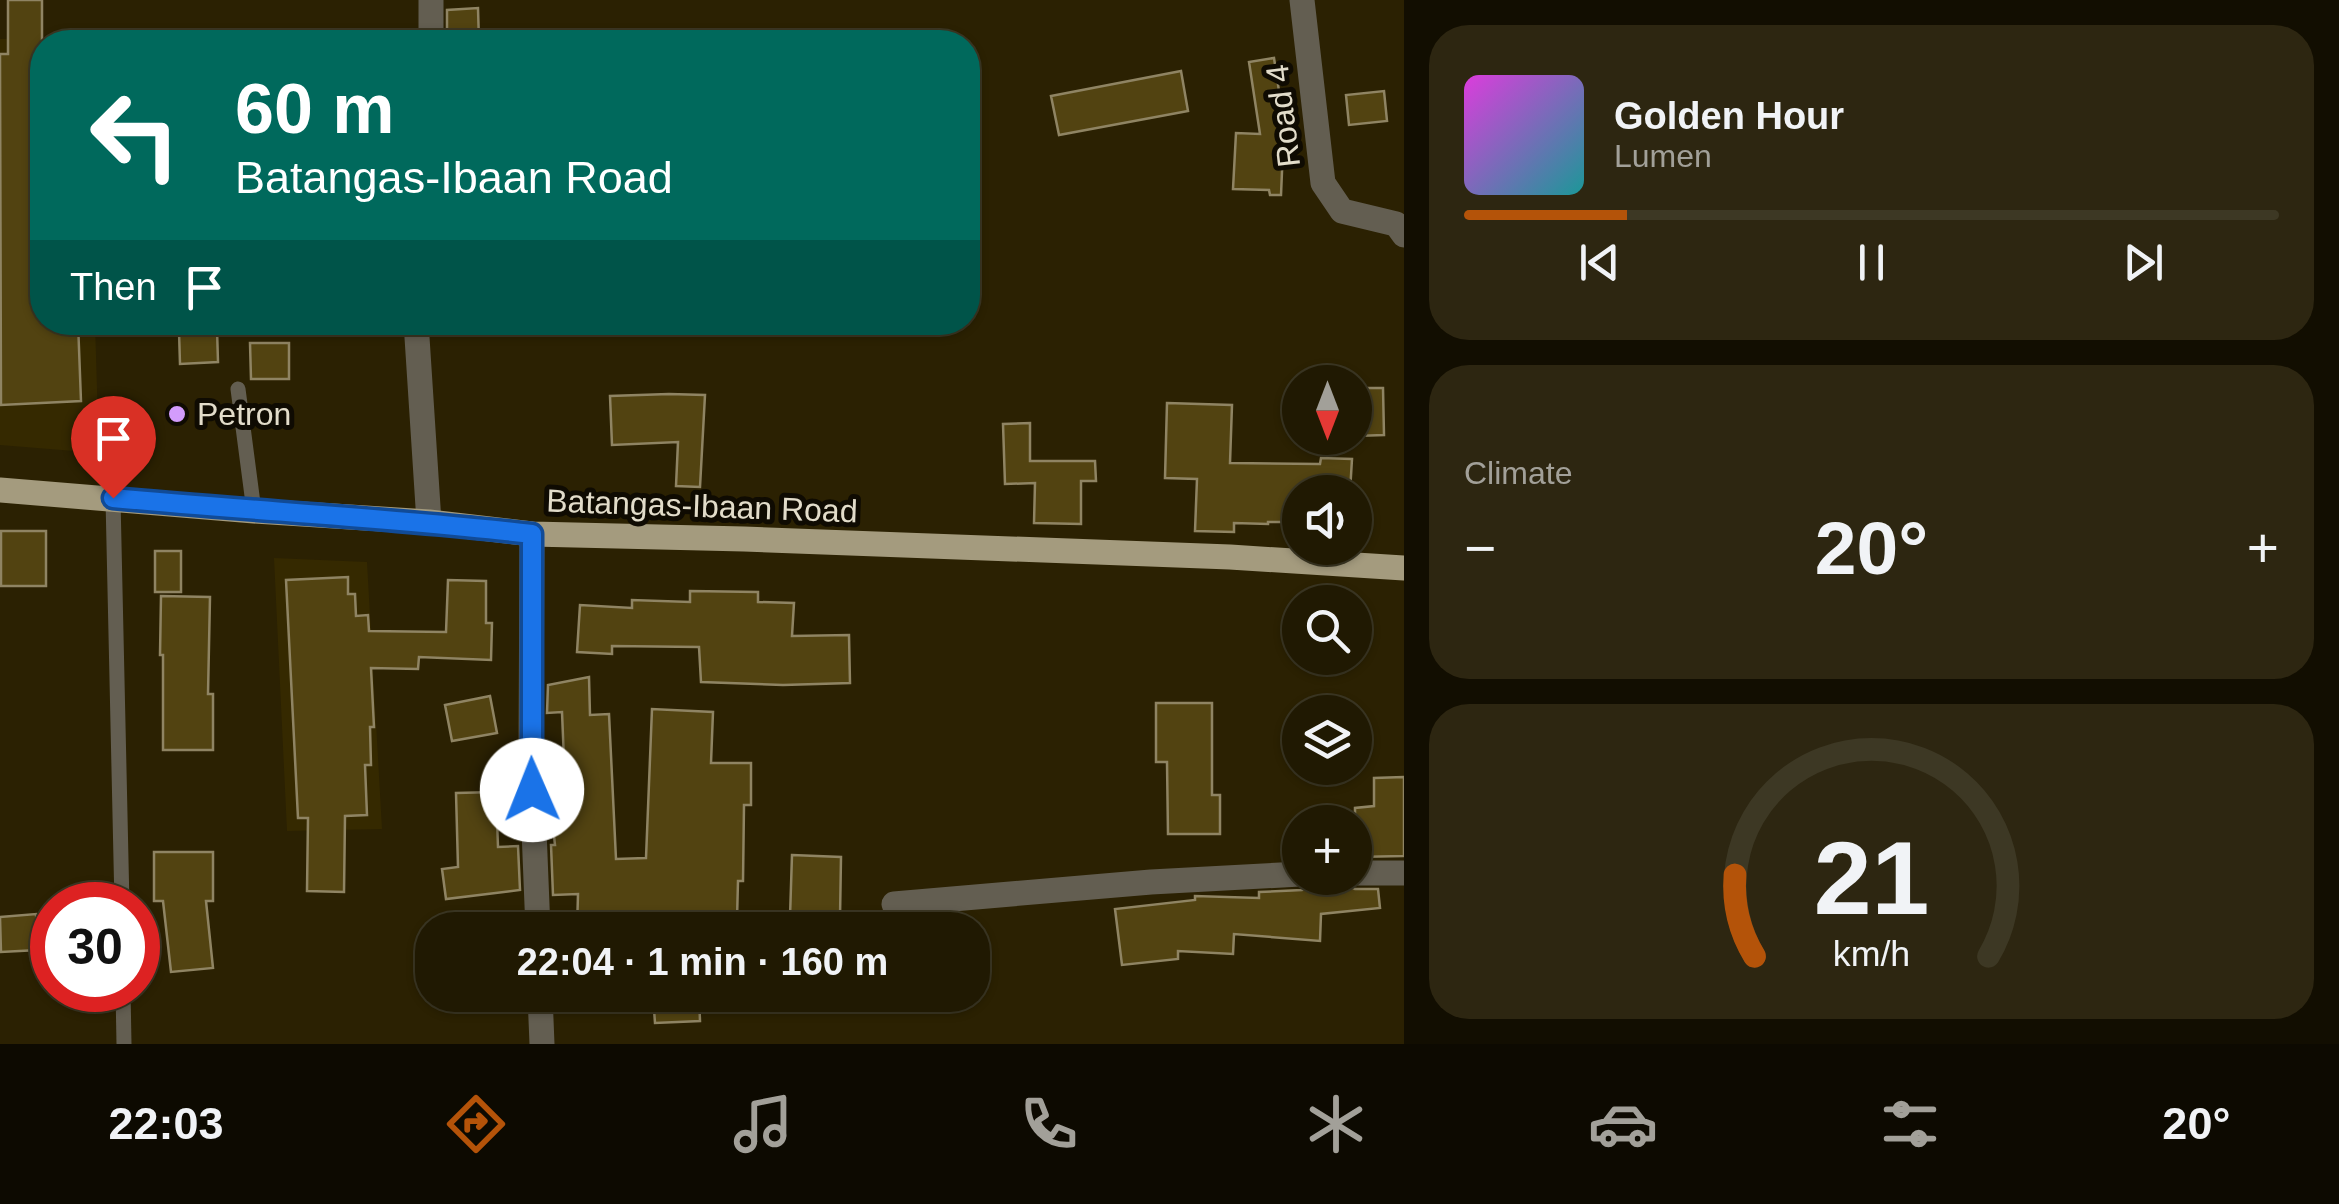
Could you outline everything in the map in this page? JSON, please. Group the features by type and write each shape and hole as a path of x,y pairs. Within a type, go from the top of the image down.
{"main road":[{"name":"Batangas-Ibaan Road","path":"0,490 429,522 532,534 1230,557 1404,568"}],"street":[{"path":"431,0 431,30"},
{"name":"Road 4","path":"1302,0 1323,183 1342,211 1396,224 1404,234"},
{"path":"417,335 429,522"},
{"path":"532,534 531,755 537,912"},
{"path":"1372,873 1404,873"},
{"path":"894,904 1282,875"},
{"path":"541,1012 542,1044"}],"lane":[{"path":"238,389 254,511"},
{"path":"113,498 121,882"},
{"path":"123,1012 124,1044"}],"shaded area":[{"path":"30,38 30,335 95,335 99,453 0,445 0,39"},
{"path":"274,558 367,562 382,829 287,831"}],"building":[{"path":"8,0 42,0 42,30 30,30 30,335 78,335 81,401 1,405 0,54 8,54"},
{"path":"478,8 479,30 447,30 447,10"},
{"path":"1274,58 1284,124 1281,195 1270,195 1269,190 1233,189 1236,133 1260,134 1249,62"},
{"path":"1181,71 1188,111 1059,135 1051,96"},
{"path":"1384,91 1387,121 1349,125 1346,95"},
{"path":"179,335 217,335 218,362 180,364"},
{"path":"250,343 289,343 289,379 251,379"},
{"path":"1372,388 1383,388 1384,435 1372,435"},
{"path":"705,395 700,487 676,486 678,442 612,445 610,396"},
{"path":"1167,403 1232,405 1230,463 1320,464 1321,458 1352,459 1351,475 1282,475 1282,522 1234,523 1234,532 1195,531 1197,479 1165,478"},
{"path":"1030,423 1030,461 1095,461 1096,481 1081,481 1081,524 1034,523 1035,483 1005,484 1003,424"},
{"path":"1,531 46,531 46,586 1,586"},
{"path":"155,551 181,551 181,592 155,592"},
{"path":"348,577 348,594 355,594 356,616 368,615 369,631 446,632 448,580 486,581 486,623 492,623 491,660 419,657 418,669 371,668 374,727 370,727 371,765 365,765 367,815 345,816 344,892 307,891 308,818 298,818 286,580"},
{"path":"690,591 758,592 758,602 794,603 792,636 849,635 850,683 701,682 699,647 612,646 612,654 577,652 580,605 632,608 632,600 690,602"},
{"path":"161,596 210,597 208,694 213,694 213,750 163,750"},
{"path":"589,677 590,715 609,714 616,859 646,858 652,709 713,712 711,763 751,763 751,805 744,805 743,881 738,881 737,912 578,912 578,894 553,895 551,845 555,845 549,788 565,785 562,712 547,713 548,685"},
{"path":"490,696 497,733 452,741 445,705"},
{"path":"1156,703 1212,703 1212,795 1220,795 1220,834 1168,834 1167,762 1156,762"},
{"path":"1404,777 1404,856 1372,857 1374,778"},
{"path":"496,792 498,847 518,846 520,890 446,899 442,869 458,867 456,793"},
{"path":"154,852 213,852 213,901 206,901 213,968 171,972 160,882 154,882"},
{"path":"792,855 841,857 840,912 790,912"},
{"path":"1372,889 1378,889 1380,908 1321,914 1320,941 1234,934 1233,954 1178,951 1178,959 1122,965 1115,909 1195,900 1195,896 1259,898 1259,892 1372,895"},
{"path":"30,914 30,950 1,952 0,917"},
{"path":"654,1012 700,1012 700,1021 655,1023"}],"place":[{"name":"Petron","path":"177,414"}],"route":[{"path":"113,498 429,522 532,534 532,790"}]}
